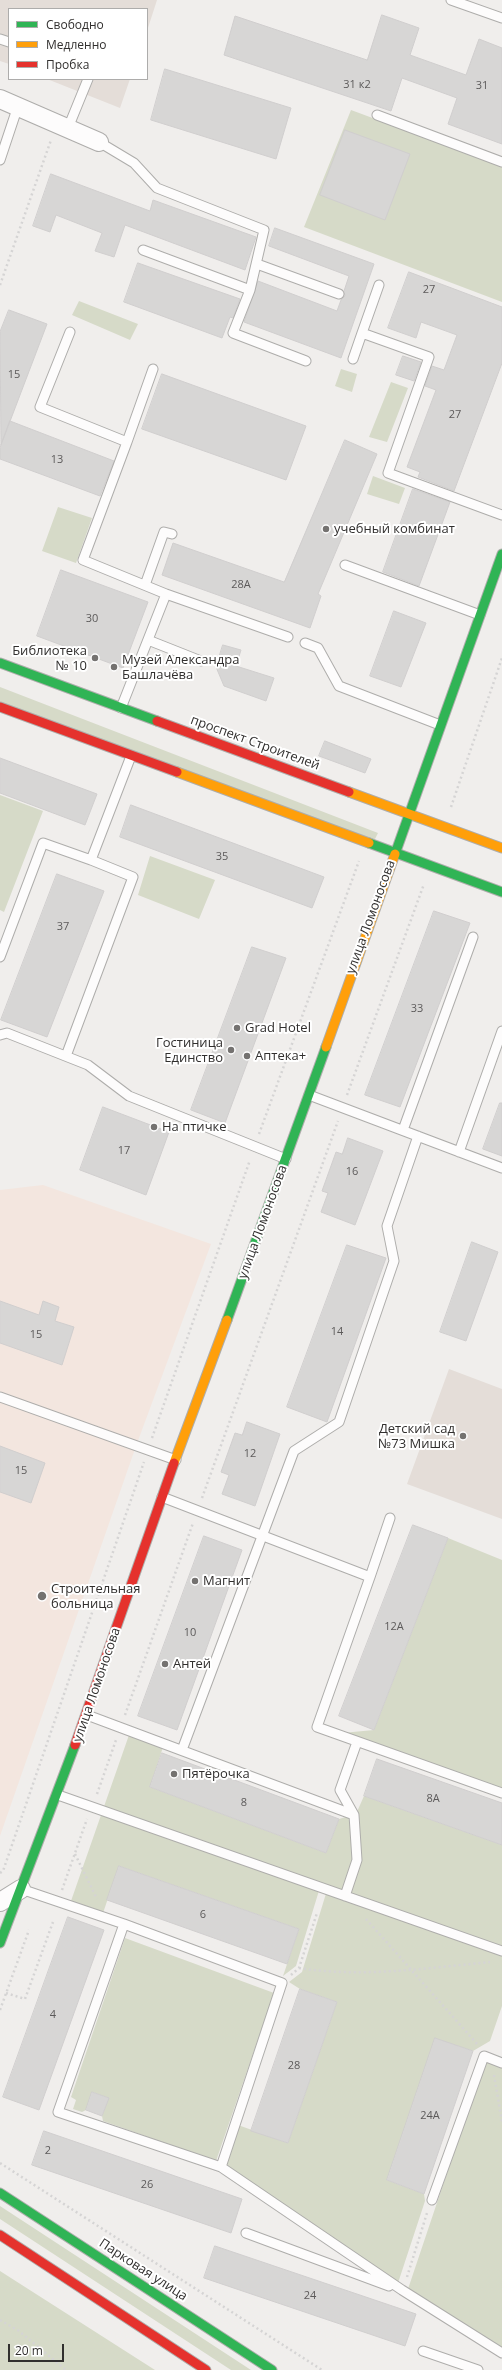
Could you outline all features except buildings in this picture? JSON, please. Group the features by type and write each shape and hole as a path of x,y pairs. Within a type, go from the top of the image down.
{"main road":[{"name":"улица Ломоносова","path":"0,1943 58,1795 87,1715 162,1496 286,1159 394,852 502,554"},
{"name":"проспект Строителей","path":"0,663 502,848"},
{"path":"0,708 502,892"},
{"name":"Парковая улица","path":"0,2193 272,2370"},
{"path":"0,2235 206,2370"}],"street":[{"path":"0,99 99,142"},
{"path":"0,1902 21,1889"}],"lane":[{"path":"451,0 502,18"},
{"path":"62,125 87,80"},
{"path":"0,160 18,106"},
{"path":"377,115 502,162"},
{"path":"99,142 134,163 157,188 264,230 250,290 233,333 306,361"},
{"path":"142,250 250,290"},
{"path":"257,264 339,294"},
{"path":"352,359 379,285"},
{"path":"70,332 40,407 127,442"},
{"path":"362,333 429,357 388,472 502,515"},
{"path":"154,369 83,560 166,594 288,637"},
{"path":"144,585 164,532 172,534"},
{"path":"345,565 480,616"},
{"path":"121,708 166,594"},
{"path":"148,640 201,661"},
{"path":"305,643 318,648 339,686 440,725"},
{"path":"91,860 132,756"},
{"path":"0,957 43,843 133,877 66,1056"},
{"path":"403,1130 473,937"},
{"path":"459,1152 502,1031"},
{"path":"0,1035 7,1034 88,1064 129,1096 286,1159"},
{"path":"308,1095 502,1168"},
{"path":"182,1750 261,1535 294,1451 339,1422 394,1261 387,1226 418,1136"},
{"path":"0,1397 176,1460"},
{"path":"162,1496 370,1578"},
{"path":"390,1518 317,1727 502,1793"},
{"path":"87,1715 354,1815"},
{"path":"345,1896 357,1860 354,1815 340,1790 357,1742"},
{"path":"58,1795 502,1951"},
{"path":"21,1889 124,1924 282,1983 221,2168"},
{"path":"124,1924 58,2112 221,2168 402,2290 502,2353"},
{"path":"432,2200 484,2056 502,2063"},
{"path":"246,2233 402,2290"},
{"path":"422,2351 478,2370"}],"path":[{"path":"0,285 62,125"},
{"path":"444,827 502,658"},
{"path":"0,1873 3,1871 148,1450 255,1146 366,842"},
{"path":"57,1901 430,865"},
{"path":"75,1854 106,1918"},
{"path":"345,1896 491,2059 502,2122"},
{"path":"282,1983 299,1968 317,1913"},
{"path":"6,1992 25,1999 53,1922"},
{"path":"0,2010 30,1926"},
{"path":"299,1968 330,1973 411,1970 494,1962"},
{"path":"0,2164 322,2370"},
{"path":"402,2290 432,2200"},
{"path":"0,2320 19,2331 66,2370"}],"shaded area":[{"path":"0,0 157,0 148,28 148,8 8,8 8,64 0,61"},
{"path":"50,80 130,80 120,108"},
{"name":"Строительная больница","path":"43,1185 211,1244 136,1446 0,1836 0,1190"},
{"name":"Детский сад №73 Мишка","path":"449,1369 502,1389 502,1519 407,1484"}],"green space":[{"path":"351,110 502,166 502,302 304,227"},
{"path":"79,301 138,324 130,340 72,315"},
{"path":"341,369 357,374 352,392 335,386"},
{"path":"391,382 408,388 387,442 369,437"},
{"path":"373,476 405,488 399,504 367,494"},
{"path":"58,507 92,518 76,563 42,551"},
{"path":"0,687 378,833 374,841 0,703"},
{"path":"0,795 43,811 4,912 0,910"},
{"path":"150,856 215,880 199,919 138,895"},
{"path":"448,1538 502,1560 502,1790 342,1733 374,1730"},
{"path":"129,1735 163,1747 150,1787 326,1853 339,1819 356,1814 364,1796 502,1845 502,2006 490,2041 473,2051 435,2039 387,2180 424,2194 425,2201 398,2283 224,2166 238,2125 288,2143 337,2002 300,1989 289,1982 302,1972 328,1887 321,1884 296,1966 283,1976 299,1929 119,1866 103,1913 71,1901"},
{"path":"125,1938 274,1993 216,2161 103,2121 102,2116 108,2098 92,2092 86,2110 82,2112 73,2109 76,2100 71,2097"},
{"path":"485,2060 502,2066 502,2349 408,2289"},
{"path":"0,2206 251,2370 231,2370 0,2219"},
{"path":"0,2271 155,2370 0,2370"}],"traffic: fast":[{"path":"395,854 502,554"},
{"path":"0,663 157,721"},
{"path":"369,843 502,892"},
{"path":"227,1320 326,1047"},
{"path":"0,1943 75,1745"},
{"path":"0,2193 272,2370"}],"traffic: slow":[{"path":"177,772 369,843"},
{"path":"349,792 502,848"},
{"path":"326,1047 395,854"},
{"path":"174,1463 227,1320"}],"traffic: jam":[{"path":"0,707 177,772"},
{"path":"157,721 349,792"},
{"path":"75,1745 174,1463"},
{"path":"0,2235 206,2370"}],"place":[{"name":"учебный комбинат","path":"326,529"},
{"name":"Библиотека № 10","path":"95,658"},
{"name":"Музей Александра Башлачёва","path":"114,667"},
{"name":"Grad Hotel","path":"237,1028"},
{"name":"Гостиница Единство","path":"231,1050"},
{"name":"Аптека+","path":"247,1056"},
{"name":"На птичке","path":"154,1127"},
{"name":"Детский сад №73 Мишка","path":"463,1436"},
{"name":"Магнит","path":"195,1581"},
{"name":"Строительная больница","path":"42,1596"},
{"name":"Антей","path":"165,1664"},
{"name":"Пятёрочка","path":"174,1774"}]}
